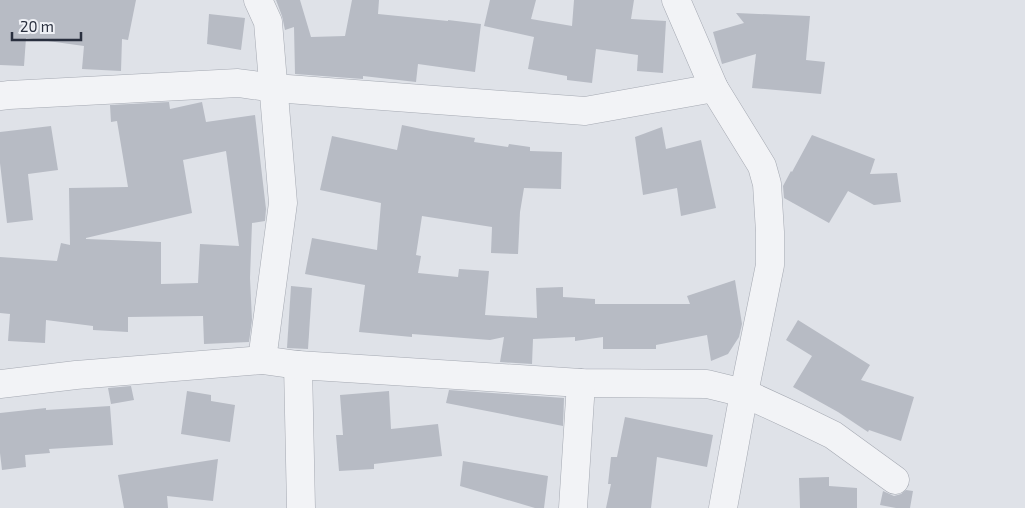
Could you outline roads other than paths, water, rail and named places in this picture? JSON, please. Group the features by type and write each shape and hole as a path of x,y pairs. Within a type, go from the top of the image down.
{"street":[{"path":"258,0 268,22 283,203 262,360"},
{"path":"676,0 714,88 762,166 767,184 770,265 723,508"},
{"path":"0,96 238,83 274,88 585,110 714,88"},
{"path":"0,384 76,375 262,360 298,365 582,383 707,384 744,393 833,435 895,480"},
{"path":"298,365 301,508"},
{"path":"573,508 582,383"}]}
